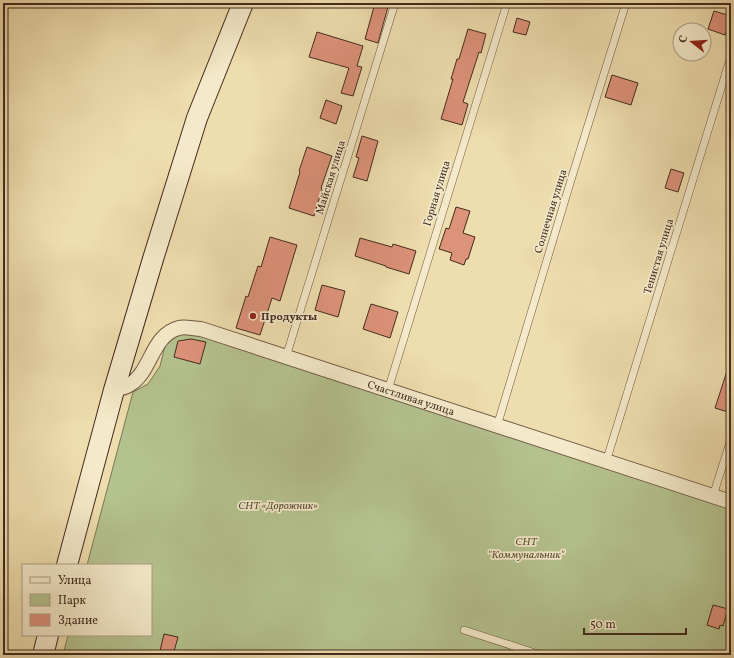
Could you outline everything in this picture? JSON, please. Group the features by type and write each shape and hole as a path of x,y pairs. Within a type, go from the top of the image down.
{"main road":[{"path":"67,564 114,390 197,118 243,3"},
{"path":"43,655 48,636"}],"street":[{"name":"Счастливая улица","path":"114,390 129,386 139,377 162,338 172,331 180,327 201,330 731,502"}],"lane":[{"name":"Майская улица","path":"286,357 395,3"},
{"name":"Горная улица","path":"388,390 507,3"},
{"name":"Солнечная улица","path":"497,426 626,3"},
{"name":"Тенистая улица","path":"606,462 731,56"},
{"path":"713,496 731,439"},
{"path":"464,630 541,655"}],"green space":[{"path":"177,332 202,335 731,502 731,655 63,655 68,636 152,636 152,564 87,564 133,392 148,384 160,366 166,342"}],"building":[{"path":"375,3 389,3 378,43 365,39"},
{"path":"714,11 731,16 725,35 712,30 712,22 710,22"},
{"path":"517,18 530,22 526,35 513,32"},
{"path":"468,29 486,34 481,53 479,52 463,102 468,104 462,125 441,119 453,79 451,79 457,59 459,59"},
{"path":"317,32 363,46 357,66 362,67 353,96 341,93 349,68 309,57"},
{"path":"612,75 638,83 631,105 605,97"},
{"path":"326,100 342,106 336,124 320,118"},
{"path":"362,136 378,141 367,181 353,177 359,158 356,157"},
{"path":"307,147 332,156 321,188 322,189 314,216 289,208"},
{"path":"671,169 684,173 678,192 665,188"},
{"path":"456,207 470,211 463,233 475,237 468,259 466,259 464,265 450,260 452,253 439,249 446,228 449,229"},
{"path":"270,237 297,245 280,301 272,298 260,335 236,328 246,296 248,297 258,266 261,267"},
{"path":"360,238 392,247 393,244 416,251 409,274 355,256"},
{"path":"322,285 345,291 338,317 315,310"},
{"path":"371,304 398,312 390,338 363,329"},
{"path":"191,339 206,342 200,364 174,357 178,341"},
{"path":"729,365 731,365 731,413 715,408"},
{"path":"713,605 728,609 723,626 720,625 719,629 707,625"},
{"path":"164,634 178,637 173,655 159,655"}],"place":[{"name":"Продукты","path":"253,316"}],"park label":[{"name":"СНТ «Дорожник»","path":"278,505"},
{"name":"СНТ \"Коммунальник\"","path":"526,547"}]}
